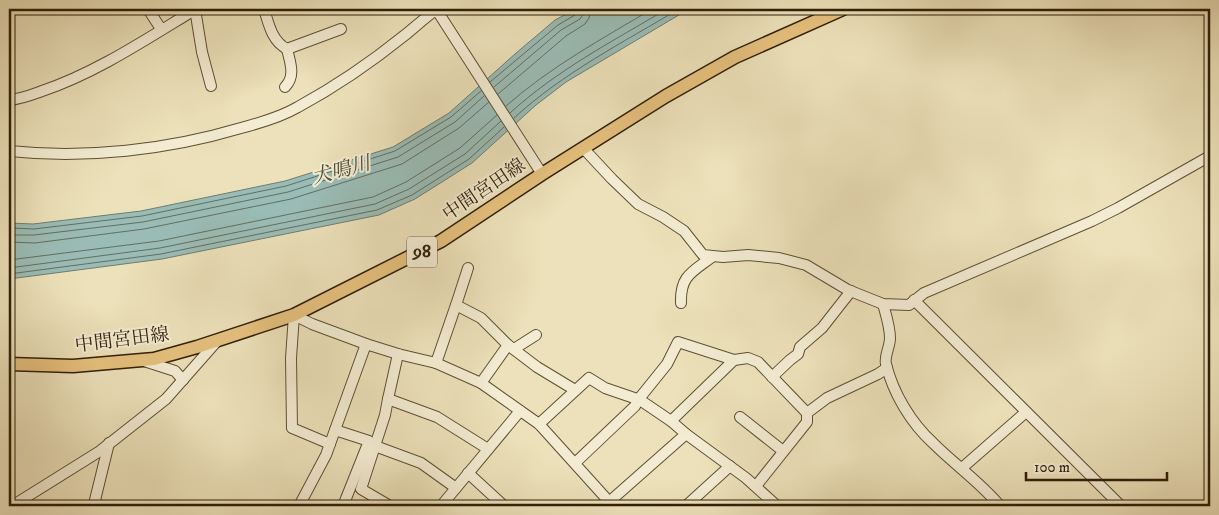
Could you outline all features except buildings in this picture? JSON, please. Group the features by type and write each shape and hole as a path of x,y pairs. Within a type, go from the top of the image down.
{"main road":[{"name":"中間宮田線","path":"9,364 73,366 154,359 294,315 441,241 542,174 666,96 735,57 843,9"}],"street":[{"path":"148,9 161,30"},
{"path":"9,100 19,100 56,87 95,68 196,9 202,52 210,86"},
{"path":"264,9 274,38 287,49 292,74 290,82 285,87"},
{"path":"9,151 36,154 99,152 166,146 214,136 261,122 296,108 331,87 438,11 542,174"},
{"path":"287,49 341,30"},
{"path":"584,149 638,204 684,231 703,255 748,255 779,258 806,265 851,291 883,304 909,305 924,293 1109,212 1210,156"},
{"path":"681,303 681,292 685,278 712,256"},
{"path":"436,363 468,268"},
{"path":"772,377 798,354 800,346 822,328 851,291"},
{"path":"914,300 1121,506"},
{"path":"883,304 890,339 885,362 891,382 918,427 933,444 962,468 1000,506"},
{"path":"456,305 481,318 511,347 538,367 576,390"},
{"path":"330,444 292,428 291,358 294,315 312,324 366,344 436,363 481,383 539,424 611,504 686,434"},
{"path":"481,383 511,347 536,335"},
{"path":"12,506 100,451 166,399 218,340"},
{"path":"574,463 635,406 667,364 678,342 734,360 748,358 758,362 807,413 807,422 756,486"},
{"path":"300,506 326,455 366,344"},
{"path":"383,505 361,489 385,415 398,354"},
{"path":"141,360 175,371 183,380"},
{"path":"671,421 734,360"},
{"path":"807,413 826,398 887,368"},
{"path":"539,424 589,378 605,388 638,400 671,421 756,486 772,505"},
{"path":"388,400 437,417 488,450"},
{"path":"441,506 520,411"},
{"path":"962,468 1026,412"},
{"path":"740,417 783,451"},
{"path":"335,430 369,441 343,506"},
{"path":"94,504 110,442"},
{"path":"375,446 421,463 456,488"},
{"path":"686,506 730,466"},
{"path":"468,473 504,506"}],"water":[{"name":"犬鳴川","path":"576,9 689,9 566,82 536,105 472,163 415,199 379,215 162,259 9,279 9,223 33,224 141,211 285,181 393,147 449,113 555,20"}]}
